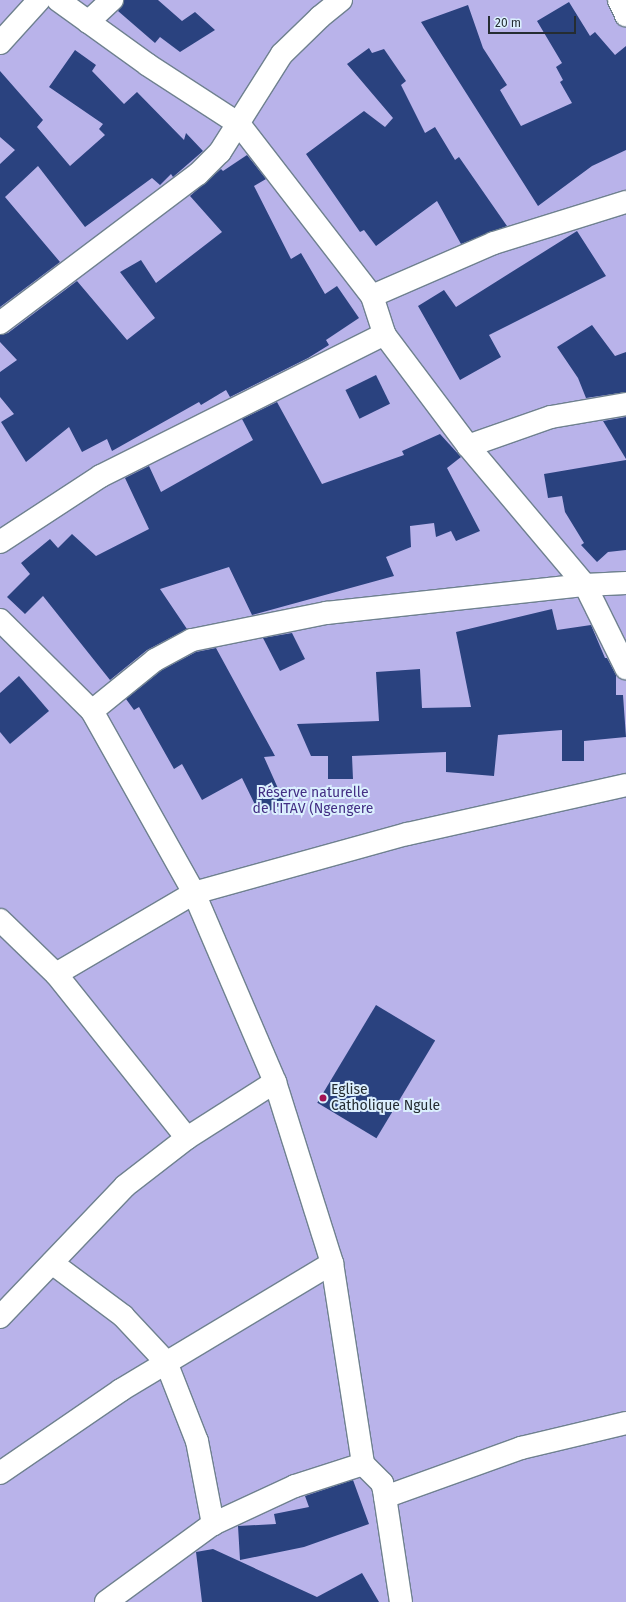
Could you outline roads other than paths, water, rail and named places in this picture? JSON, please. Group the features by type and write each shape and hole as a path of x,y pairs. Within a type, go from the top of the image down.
{"street":[{"path":"0,43 39,0"},
{"path":"58,0 148,66 239,124 372,296 384,334 468,446 585,585 626,668"},
{"path":"88,22 112,0"},
{"path":"0,323 198,174 220,152 282,54 320,17 341,0"},
{"path":"619,0 626,15"},
{"path":"372,296 494,243 626,202"},
{"path":"0,542 101,476 384,334"},
{"path":"468,446 551,417 626,404"},
{"path":"92,711 155,660 192,640 326,613 585,585 626,583"},
{"path":"0,620 92,711 194,893 275,1082 332,1263 363,1464 382,1483 401,1602"},
{"path":"56,974 194,893 407,834 626,785"},
{"path":"0,920 56,974 187,1138"},
{"path":"0,1317 125,1186 187,1138 275,1082"},
{"path":"52,1263 123,1316 166,1362 197,1441 214,1524"},
{"path":"0,1473 166,1362 332,1263"},
{"path":"385,1497 521,1448 626,1423"},
{"path":"106,1602 214,1524 295,1486 363,1464"}],"place":[{"name":"Eglise Catholique Ngule","path":"323,1098"}],"park label":[{"name":"Réserve naturelle de l'ITAV (Ngengere","path":"313,802"}]}
